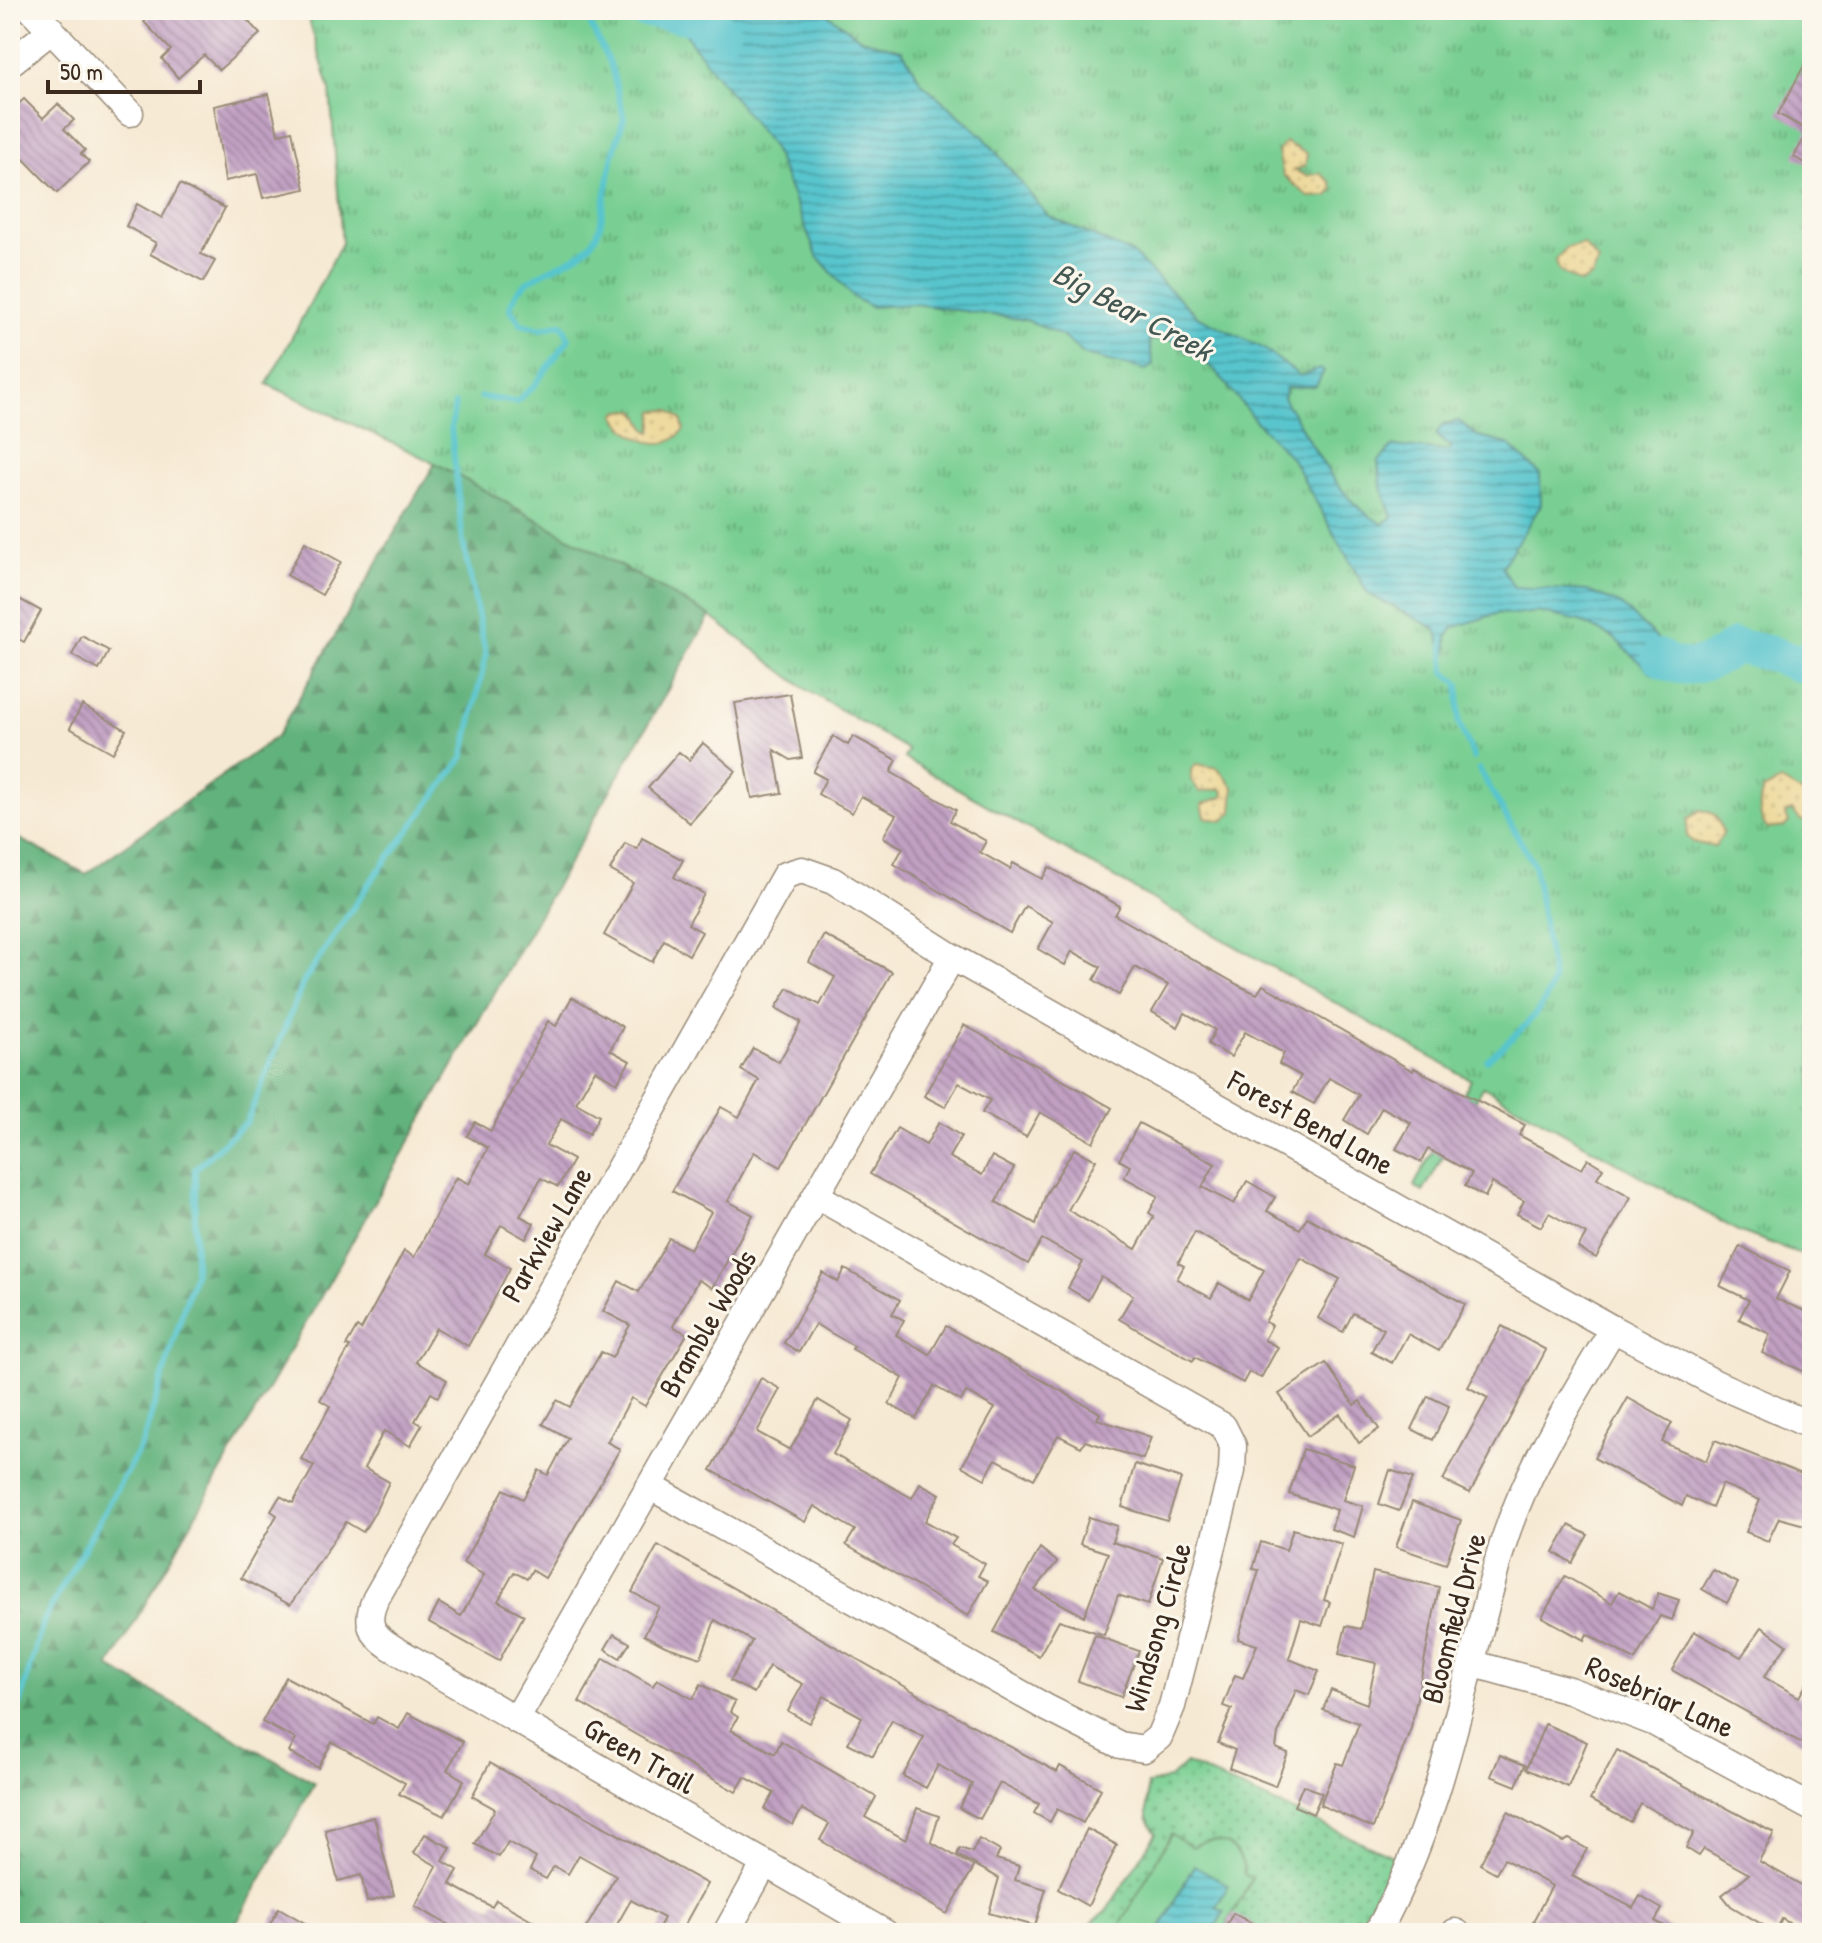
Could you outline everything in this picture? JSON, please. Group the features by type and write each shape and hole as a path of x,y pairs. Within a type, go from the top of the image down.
{"street":[{"path":"32,10 130,113"},
{"path":"10,63 52,30"},
{"name":"Forest Bend Lane","path":"785,875 802,870 833,881 952,957 1613,1329 1717,1384 1812,1426"},
{"name":"Parkview Lane","path":"370,1626 369,1614 375,1600 785,875"},
{"name":"Bramble Woods","path":"516,1720 952,957"},
{"name":"Windsong Circle","path":"651,1487 1120,1745 1144,1749 1159,1737 1172,1706 1232,1471 1233,1446 1223,1426 817,1196"},
{"name":"Bloomfield Drive","path":"1377,1933 1412,1865 1429,1819 1474,1664 1499,1555 1533,1468 1613,1329"},
{"name":"Green Trail","path":"370,1626 377,1637 391,1647 885,1933"},
{"name":"Rosebriar Lane","path":"1474,1664 1569,1690 1653,1722 1812,1808"},
{"path":"726,1933 764,1865"}],"green space":[{"path":"306,10 1812,10 1812,1258 1738,1231 1483,1087 1423,1192 1414,1186 1471,1080 904,758 908,750 807,690 710,616 435,463 267,384 342,243 330,90"},
{"path":"435,463 710,616 109,1667 315,1783 231,1933 10,1933 10,834 86,874 277,736"},
{"path":"1186,1763 1412,1865 1377,1933 1081,1933 1107,1910 1156,1834 1147,1818 1147,1785 1170,1778"},
{"path":"1171,1834 1193,1847 1210,1841 1227,1844 1239,1856 1244,1874 1252,1879 1222,1933 1116,1933"}],"sand":[{"path":"1285,142 1307,154 1305,166 1294,170 1307,176 1320,173 1331,182 1333,190 1328,196 1309,197 1283,175 1278,152"},
{"path":"1583,244 1599,262 1592,276 1580,283 1559,271 1556,260 1566,248"},
{"path":"636,410 647,430 652,432 654,411 669,410 681,419 684,429 667,442 647,441 629,431 615,415 620,411"},
{"path":"1196,764 1218,768 1234,788 1232,812 1223,821 1205,817 1202,804 1223,797 1224,792 1221,789 1200,792 1191,780 1191,770"},
{"path":"1781,781 1812,799 1812,823 1800,820 1792,810 1785,813 1789,822 1784,827 1768,829 1765,825 1760,810 1763,790"},
{"path":"1700,810 1714,814 1719,823 1723,833 1715,847 1693,842 1687,836 1688,819"}],"water":[{"path":"678,10 822,10 861,39 902,50 922,83 983,136 1048,216 1132,253 1197,316 1263,348 1300,376 1320,369 1324,371 1316,386 1286,388 1283,398 1337,484 1365,513 1382,524 1392,517 1381,487 1378,462 1393,446 1447,451 1451,448 1436,434 1443,424 1459,421 1479,437 1508,444 1540,474 1541,505 1502,567 1514,587 1587,591 1620,604 1665,646 1692,653 1706,665 1699,680 1672,681 1651,673 1614,638 1580,621 1537,612 1516,615 1499,613 1452,628 1447,637 1447,653 1442,651 1436,629 1368,594 1292,459 1254,419 1214,369 1170,339 1149,340 1153,365 1146,370 1085,355 1062,336 1027,320 914,304 871,307 854,298 817,256 773,148 693,45 683,30"},
{"path":"1194,1865 1229,1885 1216,1907 1224,1912 1213,1931 1205,1927 1202,1933 1158,1933"}],"building":[{"path":"157,10 238,10 260,34 219,70 204,55 178,78 162,59 171,50 144,22"},
{"path":"1812,51 1812,167 1794,157 1808,130 1778,114"},
{"path":"269,94 278,134 292,131 305,189 263,198 257,174 225,181 214,106"},
{"path":"24,99 43,118 58,104 74,120 64,129 85,150 81,154 89,162 57,193 10,145 10,112"},
{"path":"180,184 225,208 201,254 215,261 203,282 150,254 156,243 126,226 137,204 162,218"},
{"path":"305,542 341,562 322,595 287,575"},
{"path":"10,594 41,611 24,642 10,634"},
{"path":"82,636 109,651 99,670 72,655"},
{"path":"790,694 802,758 791,760 774,750 782,793 752,798 735,703"},
{"path":"82,705 126,730 113,753 70,728"},
{"path":"833,736 848,745 853,736 897,760 891,772 956,810 950,821 986,841 980,852 1010,869 1013,863 1042,879 1049,867 1120,906 1115,915 1240,986 1257,994 1263,985 1413,1071 1414,1068 1525,1125 1519,1135 1582,1169 1588,1159 1603,1168 1597,1178 1631,1197 1596,1258 1578,1248 1586,1234 1549,1213 1541,1227 1517,1214 1524,1201 1492,1183 1485,1197 1465,1186 1472,1173 1428,1149 1421,1162 1396,1149 1411,1123 1382,1107 1367,1134 1344,1120 1359,1095 1329,1078 1314,1104 1292,1092 1301,1076 1279,1064 1284,1053 1245,1032 1231,1057 1208,1044 1215,1030 1185,1013 1178,1027 1152,1012 1168,985 1135,967 1119,995 1094,980 1101,967 1072,951 1065,965 1038,949 1053,922 1025,906 1010,933 894,864 903,848 883,837 896,815 861,796 852,813 818,794 826,779 813,772"},
{"path":"703,743 736,771 690,823 648,788 679,752 689,760"},
{"path":"642,838 683,860 674,877 704,894 688,924 702,932 689,955 664,940 652,962 604,935 633,883 610,870 625,843 637,849"},
{"path":"824,935 892,972 781,1167 754,1152 728,1201 753,1215 712,1288 698,1280 673,1326 687,1334 645,1406 631,1398 607,1442 620,1449 545,1578 532,1570 527,1579 514,1572 498,1601 524,1615 499,1661 429,1622 439,1603 461,1616 484,1575 463,1563 504,1489 523,1499 539,1470 548,1475 568,1438 543,1424 557,1400 570,1407 601,1352 612,1358 630,1325 603,1311 619,1281 639,1292 669,1238 690,1249 711,1212 672,1191 721,1107 739,1117 759,1080 741,1070 753,1048 779,1062 801,1022 776,1008 788,988 820,1005 835,977 809,962"},
{"path":"572,997 623,1027 610,1050 630,1061 617,1083 595,1070 576,1103 599,1116 589,1134 561,1119 546,1145 573,1160 558,1187 541,1178 520,1216 534,1223 526,1239 501,1225 485,1254 510,1268 490,1307 468,1346 436,1328 416,1362 447,1380 438,1397 431,1393 415,1421 422,1425 410,1446 384,1431 364,1468 389,1482 375,1512 363,1532 346,1522 290,1605 241,1578 277,1515 271,1511 280,1496 293,1503 314,1466 301,1459 330,1406 320,1400 350,1347 346,1346 357,1327 361,1330 404,1251 414,1257 456,1177 469,1184 488,1148 467,1136 475,1122 491,1131 548,1021 556,1026"},
{"path":"964,1025 1112,1108 1093,1142 1040,1112 1026,1137 982,1113 990,1100 959,1083 945,1107 924,1096"},
{"path":"939,1122 961,1136 949,1157 982,1175 992,1156 1014,1168 996,1202 1036,1224 1046,1194 1074,1149 1096,1160 1068,1210 1136,1249 1154,1216 1149,1213 1158,1196 1124,1177 1130,1166 1119,1160 1139,1123 1215,1164 1202,1187 1234,1204 1247,1181 1275,1197 1267,1211 1300,1229 1307,1217 1465,1304 1439,1351 1408,1334 1392,1363 1371,1352 1384,1329 1353,1313 1343,1332 1318,1318 1340,1279 1301,1258 1265,1322 1272,1325 1264,1340 1278,1347 1261,1378 1249,1372 1243,1383 1195,1357 1193,1361 1119,1319 1133,1295 1101,1277 1088,1300 1068,1288 1083,1262 1042,1239 1028,1264 870,1174 897,1128 926,1145","holes":["1195,1232 1264,1270 1248,1300 1219,1283 1211,1298 1177,1279 1184,1266 1178,1263"]},
{"path":"1740,1246 1790,1271 1776,1299 1812,1314 1812,1357 1805,1372 1762,1353 1770,1334 1739,1319 1749,1300 1720,1286"},
{"path":"845,1269 900,1300 892,1314 904,1320 896,1335 930,1354 946,1326 1100,1413 1097,1419 1151,1437 1143,1459 1085,1441 1081,1447 1058,1435 1034,1479 996,1459 985,1479 962,1466 995,1408 966,1392 961,1401 934,1386 916,1419 889,1404 903,1378 852,1349 854,1346 815,1324 799,1352 784,1343 823,1273 838,1282"},
{"path":"1502,1326 1546,1350 1470,1493 1443,1480 1488,1398 1468,1387"},
{"path":"1326,1363 1354,1405 1360,1401 1379,1429 1359,1443 1340,1414 1308,1436 1279,1394"},
{"path":"761,1378 780,1389 757,1432 790,1450 818,1400 852,1420 833,1454 912,1498 920,1483 940,1494 925,1521 956,1538 951,1545 985,1564 978,1576 988,1581 968,1616 846,1545 855,1530 814,1506 805,1522 711,1470"},
{"path":"1428,1396 1449,1406 1433,1440 1412,1429"},
{"path":"1628,1398 1672,1423 1662,1442 1706,1461 1715,1440 1812,1478 1812,1527 1779,1518 1768,1541 1746,1532 1760,1500 1722,1484 1712,1508 1686,1496 1682,1506 1594,1458"},
{"path":"1303,1449 1354,1465 1343,1500 1363,1506 1354,1537 1331,1529 1337,1510 1289,1494"},
{"path":"1135,1464 1181,1479 1167,1521 1122,1507"},
{"path":"1390,1470 1413,1478 1399,1511 1379,1504"},
{"path":"1412,1502 1461,1520 1446,1564 1396,1547"},
{"path":"1089,1517 1117,1526 1112,1542 1163,1558 1148,1605 1118,1595 1104,1635 1059,1620 1039,1656 994,1632 1040,1548 1057,1562 1035,1590 1084,1616 1108,1553 1080,1544"},
{"path":"1569,1525 1588,1535 1572,1563 1554,1552"},
{"path":"1293,1529 1342,1544 1324,1600 1330,1602 1322,1626 1301,1619 1289,1659 1319,1671 1309,1695 1296,1690 1278,1734 1276,1748 1288,1753 1275,1786 1229,1768 1235,1750 1218,1743 1232,1709 1223,1706 1235,1675 1243,1678 1257,1645 1238,1639 1259,1570 1253,1569 1261,1542 1286,1550"},
{"path":"658,1545 1007,1745 1057,1772 1060,1766 1101,1789 1083,1823 1057,1809 1050,1822 1034,1813 1039,1804 1000,1783 980,1819 959,1808 972,1784 938,1765 926,1788 903,1776 924,1737 892,1720 873,1756 848,1743 862,1717 824,1696 809,1723 788,1711 803,1684 769,1666 754,1693 730,1681 752,1641 715,1620 701,1658 644,1635 659,1607 632,1592"},
{"path":"1713,1570 1738,1583 1727,1603 1702,1589"},
{"path":"1373,1572 1439,1587 1411,1728 1373,1828 1320,1805 1337,1763 1343,1765 1359,1723 1323,1710 1331,1690 1367,1704 1376,1663 1339,1654 1346,1626 1361,1629"},
{"path":"1565,1576 1612,1603 1619,1591 1652,1609 1658,1593 1679,1600 1672,1620 1660,1616 1635,1660 1587,1634 1584,1640 1542,1617"},
{"path":"1762,1627 1787,1645 1764,1677 1799,1697 1812,1674 1812,1725 1802,1743 1672,1670 1694,1631 1741,1657"},
{"path":"614,1634 630,1643 620,1658 605,1649"},
{"path":"1095,1635 1139,1651 1121,1697 1078,1681"},
{"path":"604,1658 653,1686 657,1679 693,1699 701,1684 735,1702 730,1712 738,1717 731,1730 775,1754 781,1741 876,1797 865,1817 906,1840 917,1808 939,1816 931,1842 974,1867 947,1914 820,1840 829,1824 802,1809 793,1825 765,1809 774,1793 745,1777 736,1792 579,1702"},
{"path":"286,1677 373,1724 377,1717 399,1729 408,1713 463,1742 447,1770 464,1780 444,1816 399,1794 405,1783 332,1742 318,1768 289,1752 296,1739 262,1722"},
{"path":"1545,1724 1587,1742 1568,1787 1526,1769"},
{"path":"1617,1750 1774,1833 1759,1861 1812,1891 1812,1921 1806,1933 1782,1919 1775,1932 1731,1906 1722,1895 1749,1874 1704,1849 1699,1856 1686,1848 1694,1833 1640,1803 1630,1822 1590,1800"},
{"path":"1500,1755 1525,1765 1516,1786 1491,1776"},
{"path":"490,1763 707,1884 680,1933 656,1933 664,1918 631,1900 612,1933 583,1933 616,1876 579,1855 568,1874 554,1866 546,1879 530,1870 536,1858 508,1842 499,1857 475,1844 495,1809 472,1796"},
{"path":"1303,1785 1322,1793 1313,1814 1294,1806"},
{"path":"1508,1812 1563,1842 1569,1839 1587,1849 1572,1876 1633,1908 1640,1896 1662,1909 1655,1921 1678,1933 1554,1933 1533,1921 1552,1886 1504,1859 1496,1873 1480,1864"},
{"path":"374,1817 394,1895 367,1902 361,1875 338,1881 325,1830"},
{"path":"1087,1829 1117,1845 1088,1906 1058,1889"},
{"path":"425,1834 451,1848 443,1861 458,1870 450,1884 492,1907 496,1900 555,1933 463,1933 415,1906 437,1866 414,1853"},
{"path":"979,1839 1000,1851 996,1859 1019,1866 1015,1880 1046,1889 1035,1926 989,1913 999,1878 957,1855 960,1848 972,1852"},
{"path":"279,1908 322,1933 265,1933"},
{"path":"1233,1913 1270,1933 1222,1933"}],"waterway":[{"path":"481,397 516,402 534,386 569,339 562,324 541,329 521,324 510,308 516,293 527,283 582,252 593,241 600,226 613,154 624,118 611,66 583,10"},
{"name":"Big Bear Creek","path":"644,10 695,18 723,32"},
{"path":"10,1736 44,1620 143,1442 195,1271 195,1169 247,1121 304,981 368,885 463,758 486,655 463,542 451,428 455,404"},
{"path":"1443,644 1445,672 1459,684 1459,723 1474,758"},
{"name":"Big Bear Creek","path":"1659,657 1678,666 1698,665 1717,658 1735,646 1773,654 1798,664 1812,656"},
{"path":"1479,769 1534,865 1553,981 1534,1015 1487,1060"}]}
